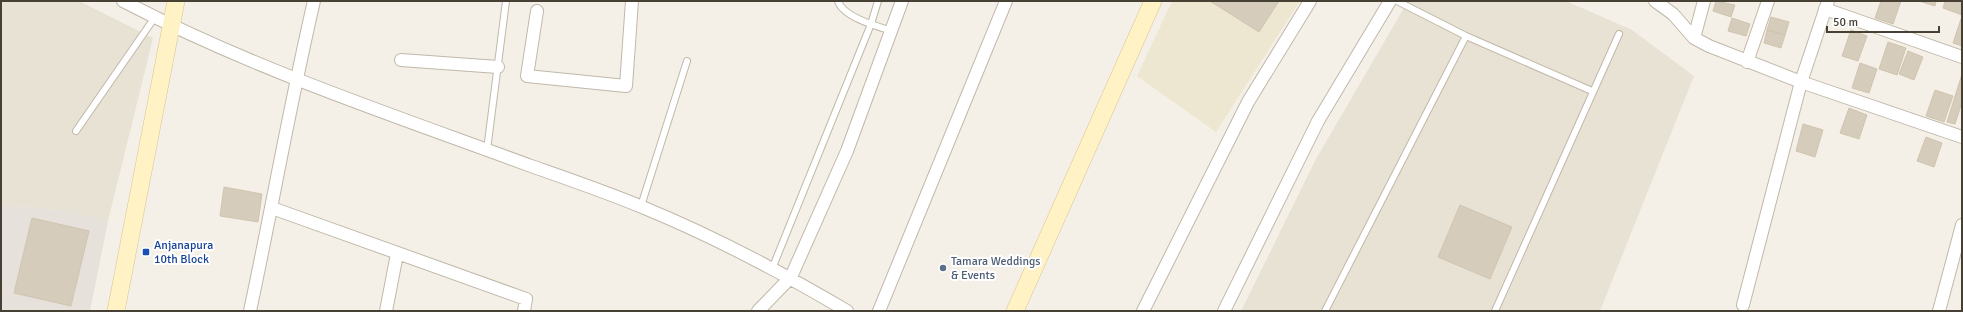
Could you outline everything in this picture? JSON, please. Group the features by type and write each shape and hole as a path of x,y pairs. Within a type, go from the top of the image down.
{"street":[{"path":"123,1 171,26 296,79 641,206 726,244 790,277 847,311"},
{"path":"116,311 176,1"},
{"path":"250,311 272,208 296,79 314,1"},
{"path":"537,11 527,76 626,86 632,1"},
{"path":"758,311 790,277 847,151 893,31 902,1"},
{"path":"879,311 1006,1"},
{"path":"1015,311 1153,1"},
{"path":"1143,311 1248,102 1310,1"},
{"path":"1224,311 1318,121 1390,1"},
{"path":"1655,1 1673,14 1694,38 1747,62 1962,137"},
{"path":"1694,38 1704,1"},
{"path":"1747,62 1768,1"},
{"path":"1743,305 1801,82 1826,5 1962,56"},
{"path":"401,60 498,67"},
{"path":"272,208 526,299 524,311"},
{"path":"1939,311 1962,225"},
{"path":"386,311 397,254"}],"lane":[{"path":"487,150 506,1"},
{"path":"838,1 843,11 872,24 893,31"},
{"path":"772,269 872,24 878,1"},
{"path":"1397,1 1466,36 1592,91"},
{"path":"76,131 155,17"},
{"path":"1495,311 1592,91 1619,34"},
{"path":"1325,311 1466,36"},
{"path":"641,206 686,61"}],"shaded area":[{"path":"1,1 79,1 153,38 108,221 69,211 1,205"},
{"path":"1172,1 1300,1 1216,132 1137,76"},
{"path":"1408,1 1566,1 1632,30 1694,76 1600,311 1241,311 1316,159"},
{"path":"1,205 69,211 108,221 90,311 1,311"}],"building":[{"path":"1210,1 1279,1 1259,32"},
{"path":"1716,1 1735,5 1731,17 1713,11"},
{"path":"1881,1 1901,1 1893,24 1875,18"},
{"path":"1919,1 1936,1 1935,6"},
{"path":"1945,1 1962,1 1962,15 1943,8"},
{"path":"1771,17 1789,22 1785,35 1767,30"},
{"path":"1732,18 1750,24 1746,36 1728,31"},
{"path":"1962,19 1962,46 1953,43"},
{"path":"1767,30 1785,35 1781,48 1764,43"},
{"path":"1851,30 1867,36 1858,61 1842,56"},
{"path":"1888,42 1906,48 1897,75 1879,69"},
{"path":"1908,51 1923,57 1914,80 1899,74"},
{"path":"1860,63 1877,69 1869,93 1852,88"},
{"path":"1962,74 1962,102 1955,124 1947,122"},
{"path":"1935,90 1953,96 1944,122 1926,116"},
{"path":"1849,108 1867,115 1859,139 1840,133"},
{"path":"1803,124 1823,130 1815,157 1796,151"},
{"path":"1926,137 1942,143 1934,167 1917,161"},
{"path":"224,187 262,194 258,222 220,216"},
{"path":"1460,205 1512,227 1490,279 1438,257"},
{"path":"32,218 89,231 71,306 14,293"}],"place":[{"name":"Anjanapura 10th Block","path":"146,252"},
{"name":"Tamara Weddings & Events","path":"943,268"}]}
